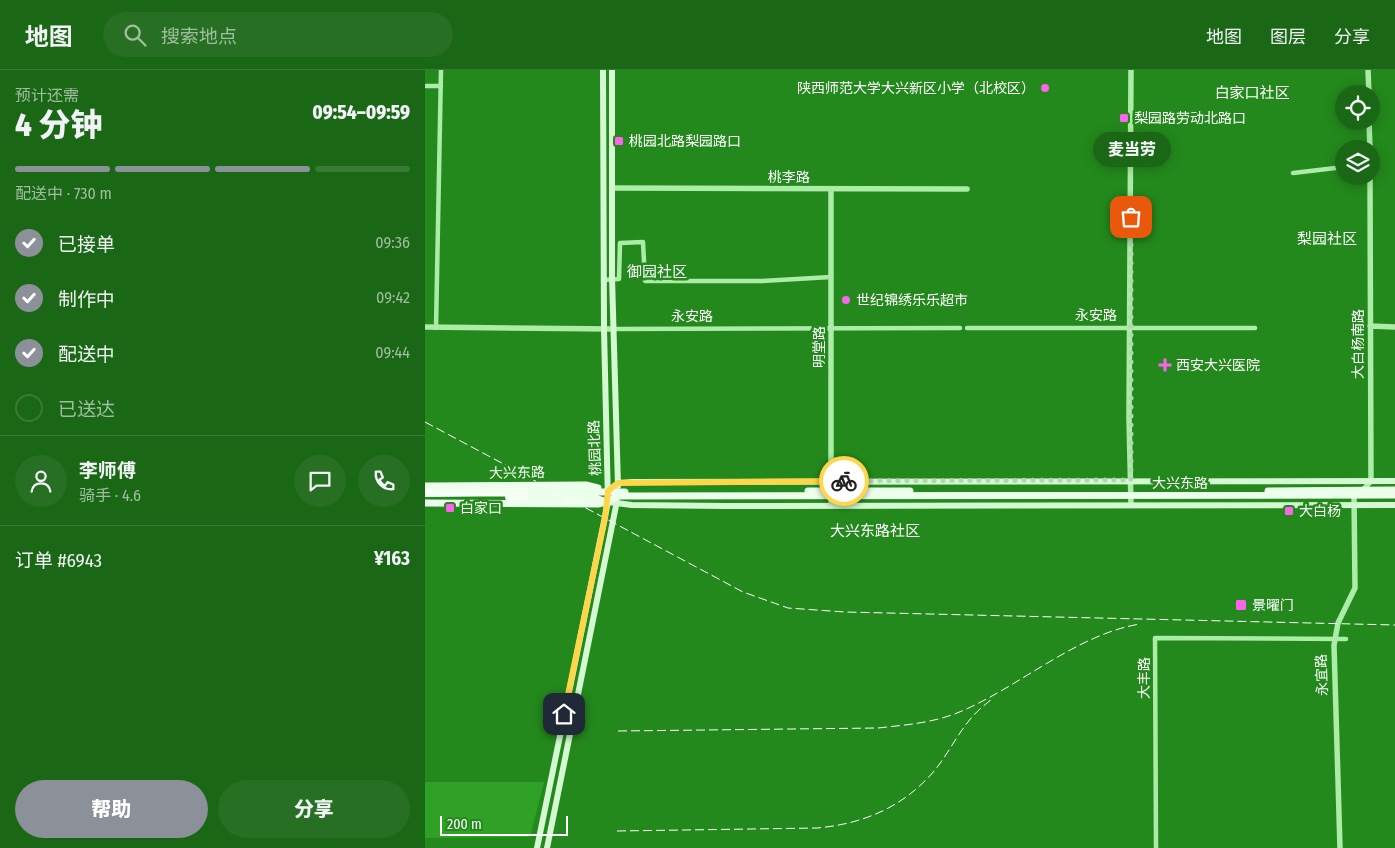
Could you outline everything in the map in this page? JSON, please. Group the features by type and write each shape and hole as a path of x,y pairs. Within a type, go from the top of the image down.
{"highway":[{"path":"425,493 524,494"},
{"path":"425,497 499,494"}],"main road":[{"name":"桃园北路","path":"537,848 608,502 603,280 603,70"},
{"name":"桃园北路","path":"547,848 617,497 612,279 612,70"},
{"path":"608,491 618,483 1131,480 1395,481"},
{"name":"大兴东路","path":"425,486 586,485 608,491 617,497 831,493 1395,495"},
{"name":"大兴东路","path":"1131,493 1395,490"},
{"name":"大兴东路","path":"524,494 608,491"},
{"name":"大兴东路","path":"524,494 598,499 608,502"},
{"path":"425,503 598,504 608,502 617,497 641,505 1395,505"}],"street":[{"path":"436,328 441,70"},
{"path":"1131,70 1131,505"},
{"path":"1368,70 1369,85"},
{"path":"425,86 441,86"},
{"path":"1293,173 1335,168"},
{"name":"大白杨南路","path":"1370,185 1371,481"},
{"name":"桃李路","path":"611,188 967,189"},
{"name":"明堂路","path":"831,189 831,506"},
{"path":"603,280 619,279 619,243 643,242 645,281 762,281 831,277"},
{"path":"1370,326 1395,327"},
{"name":"永安路","path":"425,327 604,329 960,328"},
{"name":"永安路","path":"967,328 1255,328"},
{"path":"1354,505 1355,495 1363,490 1371,481"},
{"name":"永宜路","path":"1340,848 1334,639 1355,588 1354,505"},
{"name":"大丰路","path":"1156,848 1155,638 1346,639"}],"green space":[{"path":"425,782 544,782 530,837 425,838"}],"railway":[{"path":"425,422 743,592 788,608 845,612 1395,625"},
{"path":"618,731 878,728 928,721 957,713 979,703 1070,650 1093,639 1116,630 1140,624"},
{"path":"617,831 817,828 866,818 896,804 923,783 940,764 972,717 993,698"}],"way so far":[{"path":"844,481 1131,480 1129,418 1131,217"}],"place":[{"name":"陕西师范大学大兴新区小学（北校区）","path":"1045,88"},
{"name":"梨园路劳动北路口","path":"1124,118"},
{"name":"桃园北路梨园路口","path":"619,141"},
{"name":"麦当劳","path":"1131,217"},
{"name":"世纪锦绣乐乐超市","path":"846,300"},
{"name":"西安大兴医院","path":"1165,365"},
{"name":"白家口","path":"450,508"},
{"name":"大白杨","path":"1289,511"},
{"name":"景曜门","path":"1241,605"}],"district":[{"name":"白家口社区","path":"1252,93"},
{"name":"梨园社区","path":"1327,239"},
{"name":"御园社区","path":"657,272"},
{"name":"大兴东路社区","path":"875,531"}],"route":[{"path":"564,714 605,518 608,491 618,483 632,482 844,481"}]}
